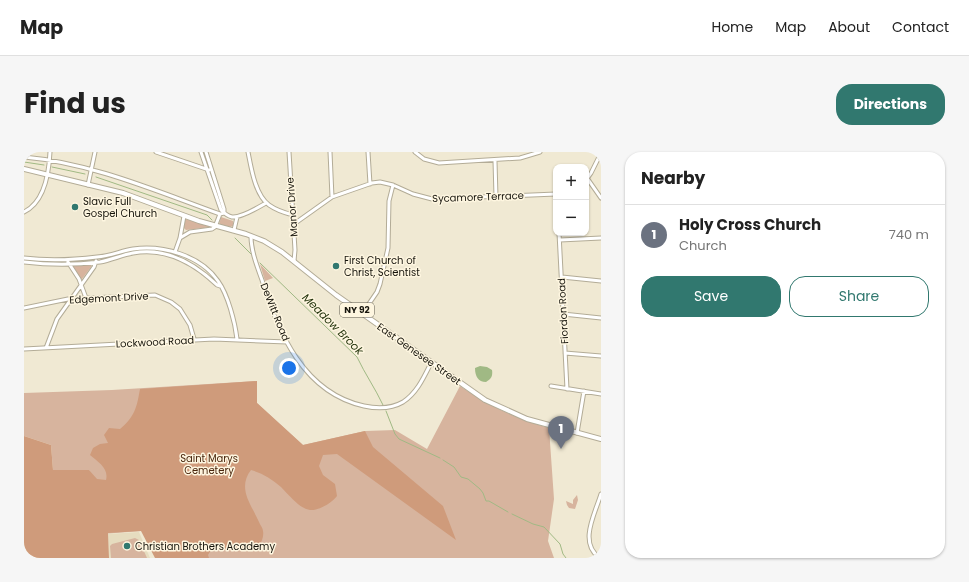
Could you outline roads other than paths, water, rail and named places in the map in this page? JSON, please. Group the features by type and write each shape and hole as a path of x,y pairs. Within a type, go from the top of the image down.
{"main road":[{"name":"East Genesee Street","path":"24,169 123,193 184,216 251,236 275,247 362,314 485,400 527,419 601,439"}],"street":[{"path":"24,212 34,206 40,198 47,174 50,152"},
{"path":"88,185 95,152"},
{"path":"156,152 208,170 212,169"},
{"path":"201,152 221,210 224,213 232,217 237,217 266,203"},
{"path":"206,152 224,213"},
{"path":"248,152 256,184 266,203 283,212 293,215"},
{"name":"Manor Drive","path":"289,152 294,224 294,261"},
{"path":"330,152 332,197"},
{"path":"368,152 370,184"},
{"path":"415,152 424,159 439,163 495,161 520,158 540,152"},
{"path":"589,175 601,153"},
{"path":"24,157 91,169 110,174 220,214 224,213"},
{"path":"495,161 496,197"},
{"name":"Sycamore Terrace","path":"294,224 332,197 380,182 432,199 553,194"},
{"path":"589,182 601,198"},
{"path":"362,314 377,292 380,284 388,248 388,218 393,185"},
{"path":"180,238 187,233 212,229 216,226 220,214"},
{"path":"173,256 180,238 184,216"},
{"path":"234,230 237,217"},
{"name":"DeWitt Road","path":"251,236 251,243 266,294 287,342 298,361 308,374 318,383 342,398 354,403 371,407 389,408 404,401 412,395 432,363"},
{"name":"Fiordon Road","path":"559,236 567,388"},
{"path":"560,240 601,238"},
{"path":"24,258 96,258 133,249 152,249 175,252 195,261 207,269 219,282 230,307 236,339"},
{"path":"24,262 96,262 137,253 152,252 173,256 196,267 220,286"},
{"path":"46,348 57,319 94,267 96,258"},
{"path":"66,259 82,285 86,298"},
{"path":"562,276 601,281"},
{"name":"Edgemont Drive","path":"24,308 71,299 121,298 156,295 174,304 185,316 194,340"},
{"path":"563,314 601,318"},
{"name":"Lockwood Road","path":"24,349 194,340 236,339 287,342"},
{"path":"565,353 601,356"},
{"path":"551,386 601,394"},
{"path":"577,433 584,391"},
{"path":"600,558 591,550 588,540 590,526 601,494"}],"waterway":[{"name":"Meadow Brook","path":"24,162 44,165"},
{"name":"Meadow Brook","path":"52,167 85,174"},
{"name":"Meadow Brook","path":"96,177 207,215 212,220"},
{"name":"Meadow Brook","path":"235,238 251,254"},
{"name":"Meadow Brook","path":"260,263 357,357 383,405"},
{"name":"Meadow Brook","path":"386,411 395,434 399,439 440,458"},
{"name":"Meadow Brook","path":"443,460 454,467 461,477 468,479 480,489 486,501 489,501 508,512"},
{"name":"Meadow Brook","path":"512,514 533,524 544,527 560,544 566,558"}],"place":[{"name":"Slavic Full Gospel Church","path":"75,207"},
{"name":"First Church of Christ, Scientist","path":"336,266"},
{"name":"Holy Cross Church","path":"561,449"},
{"name":"Christian Brothers Academy","path":"127,546"}],"park label":[{"name":"Saint Marys Cemetery","path":"209,464"}]}
